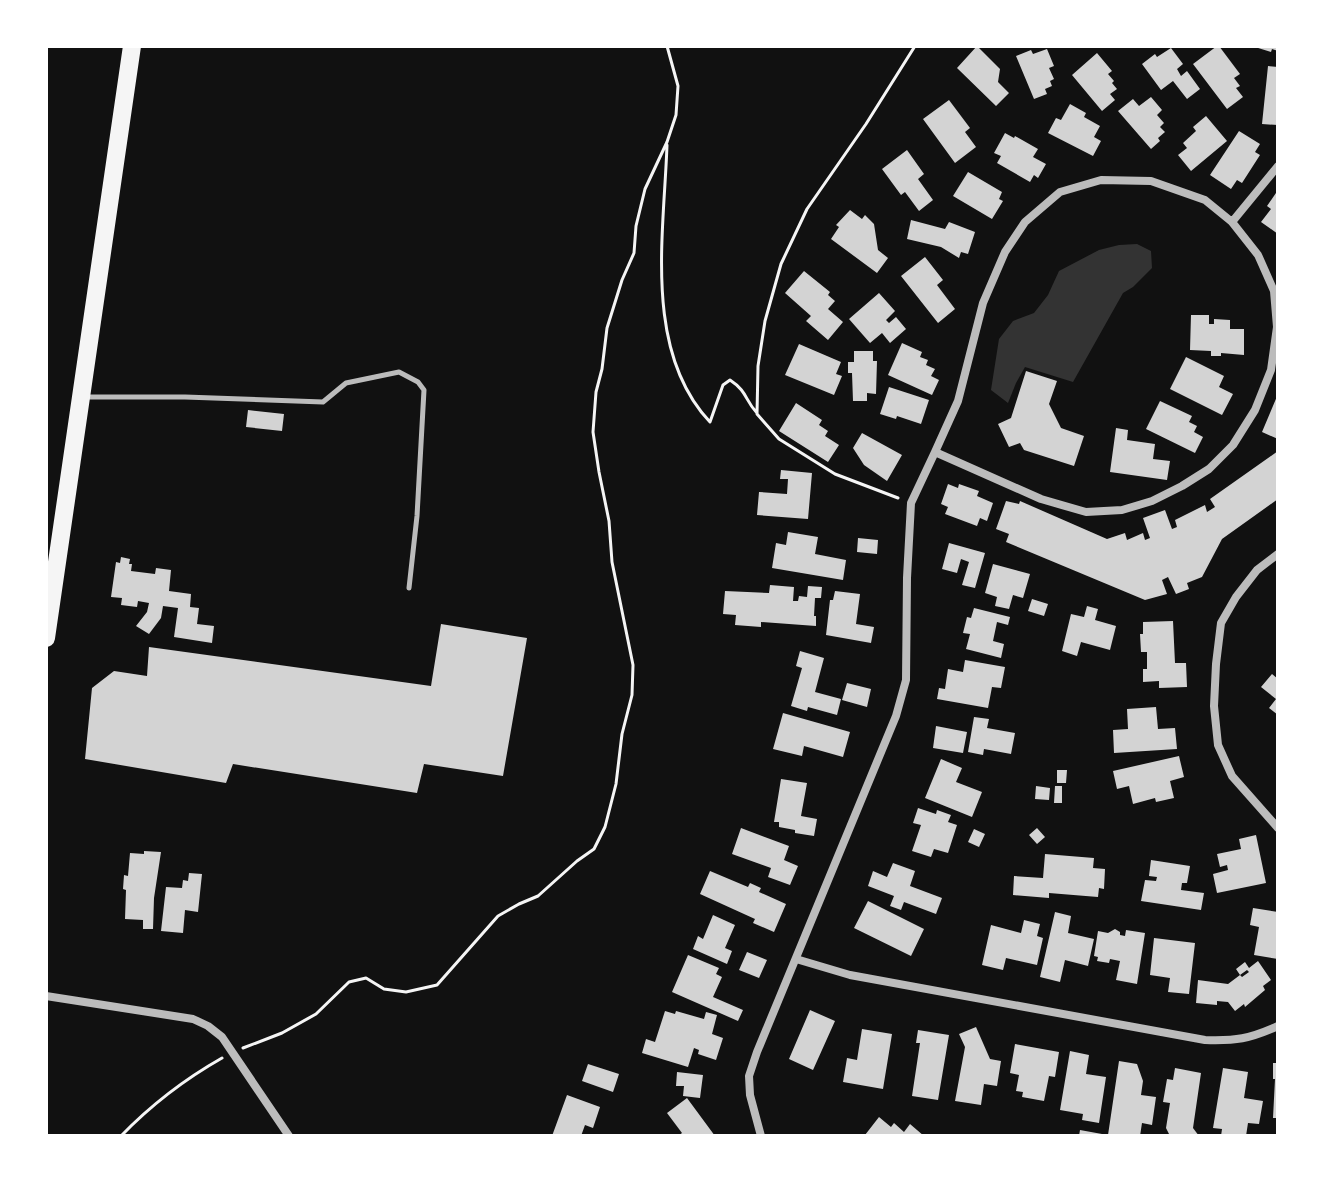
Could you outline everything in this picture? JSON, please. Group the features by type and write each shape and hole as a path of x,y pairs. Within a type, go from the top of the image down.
{"highway":[{"path":"46,638 132,46"}],"street":[{"path":"1232,222 1278,166"},
{"path":"761,1136 750,1095 749,1076 896,716 906,680 911,503 958,401 983,303 1005,252 1025,222 1060,192 1101,180 1151,181 1205,200 1232,222 1258,255 1276,291 1274,372 1233,445 1209,469 1182,486 1152,501 1122,510 1086,512 1041,499 935,452"},
{"path":"1278,554 1257,570 1221,623 1214,706 1218,745 1232,776 1278,828"},
{"path":"796,959 850,975 1205,1040 1232,1041 1278,1026"},
{"path":"46,996 193,1019 208,1026 233,1051 289,1136"}],"lane":[{"path":"81,397 323,402 346,383 399,372 418,382 424,390 417,516 409,588"}],"path":[{"path":"121,1136 141,1115 195,1073 233,1051 282,1033 316,1014 349,982 366,978 384,989 406,992 437,985 498,916 538,896 594,849 605,827 616,784 622,734 632,695 633,665 612,562 609,521 593,432 596,392 607,328 634,253 636,226 645,189 676,115 678,86 667,46"},
{"path":"757,414 758,366 765,321 781,264 807,209 915,46"},
{"path":"667,142 661,270 667,334 678,370 696,407 710,422 723,385 730,380 743,388 751,406 779,439 835,474 911,503"}],"shaded area":[{"path":"1137,244 1151,251 1152,268 1123,293 1073,382 1025,367 1008,403 991,390 999,339 1013,321 1034,313 1048,295 1059,271 1099,250"}],"building":[{"path":"977,46 1000,69 998,82 1009,93 996,106 957,68"},
{"path":"1217,46 1240,74 1234,78 1240,86 1236,88 1243,97 1227,109 1193,64"},
{"path":"1278,46 1278,51 1272,49 1271,52 1255,47"},
{"path":"1171,48 1183,64 1177,69 1181,76 1187,71 1200,89 1187,99 1173,81 1161,90 1142,64 1155,54 1157,57"},
{"path":"1047,49 1054,66 1049,68 1054,79 1050,81 1052,86 1045,89 1047,94 1034,99 1016,56 1031,50 1033,54"},
{"path":"1097,53 1112,71 1108,74 1117,89 1110,94 1115,100 1102,111 1072,75"},
{"path":"1268,66 1278,67 1278,125 1262,124"},
{"path":"1151,97 1162,110 1157,115 1164,123 1160,127 1165,132 1151,149 1118,111 1133,99 1139,106"},
{"path":"949,100 970,128 965,132 976,147 955,163 923,119"},
{"path":"1070,104 1100,126 1094,137 1101,141 1093,156 1048,133 1056,118 1061,120"},
{"path":"1206,116 1227,141 1191,171 1178,155 1187,148 1183,143 1196,131 1193,127"},
{"path":"1239,131 1260,144 1255,152 1260,155 1242,183 1237,180 1231,189 1210,175"},
{"path":"1005,133 1038,149 1033,157 1046,164 1038,178 1034,175 1030,182 997,163 1001,156 994,153"},
{"path":"907,150 924,174 918,179 933,200 919,211 905,192 901,195 882,169"},
{"path":"968,172 1002,192 999,199 1003,201 992,219 953,196"},
{"path":"1278,190 1278,234 1261,222 1271,209 1267,206"},
{"path":"850,210 862,219 865,215 874,224 878,250 888,258 877,273 831,239 839,227 836,225"},
{"path":"911,220 945,229 949,222 975,232 968,254 961,252 959,258 941,247 907,239"},
{"path":"925,257 943,280 937,285 955,309 938,323 901,276"},
{"path":"804,271 830,292 828,295 835,301 828,309 843,322 828,340 806,321 811,316 785,293"},
{"path":"879,293 895,311 886,320 889,323 896,317 906,329 890,343 882,333 870,343 849,319"},
{"path":"1191,315 1209,315 1209,324 1214,324 1214,319 1230,320 1230,329 1244,329 1244,355 1221,353 1221,356 1211,356 1211,351 1190,350"},
{"path":"902,343 922,352 920,357 928,360 926,365 935,369 931,376 939,380 932,395 888,375"},
{"path":"799,344 841,362 836,374 842,376 834,395 785,375"},
{"path":"854,351 873,351 873,361 877,361 876,394 867,393 867,401 853,401 852,373 848,373 848,362 854,362"},
{"path":"1186,357 1224,376 1219,387 1233,394 1222,415 1170,389"},
{"path":"1026,371 1057,381 1049,404 1061,428 1084,436 1074,466 1024,450 1020,443 1009,447 998,424 1011,418"},
{"path":"889,387 929,400 921,424 880,414"},
{"path":"1278,394 1278,439 1262,432"},
{"path":"1160,401 1192,416 1189,422 1197,426 1194,432 1203,437 1195,453 1146,429"},
{"path":"796,403 822,420 819,425 828,431 825,436 839,445 828,462 779,431"},
{"path":"248,410 284,414 282,431 246,427"},
{"path":"1116,428 1128,430 1127,440 1155,444 1153,459 1170,461 1167,480 1110,472"},
{"path":"862,433 902,455 887,481 864,465 853,448"},
{"path":"1278,451 1278,499 1222,539 1202,577 1187,583 1189,589 1176,594 1168,577 1162,580 1167,594 1145,600 1006,542 1009,534 996,529 1006,501 1019,504 1020,501 1107,539 1125,533 1127,540 1143,533 1145,540 1150,538 1143,518 1165,510 1172,529 1177,527 1175,520 1205,505 1207,512 1215,507 1210,499"},
{"path":"781,470 812,473 808,519 757,515 759,492 787,494 788,479 780,479"},
{"path":"948,484 958,488 959,484 979,491 977,496 993,503 987,521 980,518 977,526 945,514 948,507 941,504"},
{"path":"788,532 818,537 815,554 846,560 843,580 772,568 776,543 786,545"},
{"path":"858,538 878,540 877,554 857,552"},
{"path":"949,543 985,553 975,588 962,585 969,562 961,559 957,573 942,569"},
{"path":"121,557 130,559 131,571 155,574 156,568 171,570 169,591 191,594 190,607 199,608 197,624 214,626 212,643 174,637 178,608 163,606 161,618 149,634 136,626 147,612 149,603 138,601 137,607 121,605 122,598 111,597 116,562 120,563"},
{"path":"993,564 1030,574 1023,598 1013,595 1009,609 995,606 997,597 985,593"},
{"path":"770,585 794,587 793,601 798,601 799,596 807,597 808,586 822,587 821,598 815,598 816,626 761,622 761,627 735,625 736,615 723,614 725,591 769,593"},
{"path":"835,591 860,594 856,624 874,627 871,643 826,635 830,600 833,600"},
{"path":"1032,599 1048,604 1044,616 1028,611"},
{"path":"1087,606 1098,609 1095,620 1116,626 1110,650 1081,642 1077,656 1062,651 1071,614 1084,617"},
{"path":"974,608 1010,617 1008,625 997,622 993,641 1004,644 1001,658 966,649 970,634 963,633 967,617 971,618"},
{"path":"1173,621 1175,663 1186,663 1187,687 1159,688 1159,681 1143,682 1147,652 1141,652 1140,634 1143,634 1143,622"},
{"path":"441,624 527,638 503,776 424,764 417,793 233,764 226,783 85,759 92,688 114,671 147,676 149,647 431,686"},
{"path":"800,651 824,658 815,692 841,699 837,715 791,706 802,668 796,666"},
{"path":"965,660 1005,667 1001,688 992,687 988,708 937,699 939,688 945,689 948,669 963,672"},
{"path":"1272,674 1278,679 1278,715 1269,708 1276,699 1261,687"},
{"path":"847,683 871,689 867,707 842,700"},
{"path":"1156,707 1158,729 1175,728 1177,749 1114,753 1113,730 1128,729 1127,709"},
{"path":"783,713 850,732 843,757 804,746 802,756 773,749"},
{"path":"974,717 989,719 987,728 1015,733 1011,754 984,749 983,755 968,752"},
{"path":"936,726 967,732 963,753 933,748"},
{"path":"1179,756 1184,777 1170,781 1174,798 1156,802 1155,798 1133,804 1129,786 1117,789 1113,771"},
{"path":"941,759 962,768 956,782 982,792 972,817 925,798"},
{"path":"1057,770 1067,770 1066,783 1057,783"},
{"path":"781,779 807,783 801,816 817,819 814,836 795,833 795,830 779,827 779,822 774,822"},
{"path":"1036,786 1050,788 1049,800 1035,799"},
{"path":"1055,786 1062,786 1062,803 1054,803"},
{"path":"918,808 951,815 948,822 957,825 948,853 934,849 931,857 912,851 921,825 913,823"},
{"path":"741,828 789,846 784,860 798,866 790,885 768,877 771,868 732,854"},
{"path":"1037,828 1045,837 1037,844 1029,835"},
{"path":"974,829 985,834 979,847 968,842"},
{"path":"1256,835 1266,883 1217,893 1213,874 1228,870 1227,865 1220,867 1217,854 1241,849 1239,839"},
{"path":"144,851 161,852 153,929 143,929 143,920 125,919 124,875 128,876 130,853 144,854"},
{"path":"1045,854 1094,858 1093,868 1105,869 1104,889 1099,888 1098,897 1049,893 1049,898 1013,895 1014,876 1043,878"},
{"path":"1151,860 1190,866 1187,883 1182,883 1181,890 1204,893 1201,910 1141,901 1145,880 1156,881 1157,877 1149,876"},
{"path":"893,863 915,871 910,886 942,898 936,914 904,902 901,910 890,906 894,896 868,886 873,871 887,877"},
{"path":"710,871 748,887 750,883 761,888 759,892 786,904 774,932 753,923 755,919 700,894"},
{"path":"189,873 202,874 198,912 185,910 183,933 161,931 166,887 182,888 183,880 188,881"},
{"path":"868,901 924,929 911,956 854,928"},
{"path":"1253,908 1278,912 1278,959 1254,955 1259,927 1250,925"},
{"path":"1055,912 1071,916 1068,933 1094,939 1088,966 1065,960 1060,982 1040,977"},
{"path":"713,915 735,925 725,948 732,951 727,964 693,949 698,936 703,939"},
{"path":"1024,920 1040,924 1037,936 1043,938 1037,965 1006,958 1003,970 982,965 991,925 1021,933"},
{"path":"1115,929 1125,936 1126,930 1145,933 1137,984 1116,980 1120,961 1097,961 1098,957 1094,956 1098,931 1108,933"},
{"path":"1154,938 1195,943 1189,994 1168,992 1170,978 1150,975"},
{"path":"747,952 767,960 759,978 739,970"},
{"path":"688,955 719,968 716,974 722,977 713,997 743,1010 738,1021 672,992"},
{"path":"1258,961 1271,980 1263,986 1265,990 1245,1007 1244,1004 1235,1011 1228,1002 1217,1001 1217,1005 1196,1003 1198,980 1228,984 1240,975 1236,969 1245,962 1249,968"},
{"path":"810,1010 835,1021 813,1070 789,1059"},
{"path":"665,1011 704,1019 706,1012 717,1015 712,1034 723,1038 716,1060 698,1054 699,1050 694,1048 688,1067 642,1053 646,1039 655,1042"},
{"path":"976,1027 990,1059 1001,1061 997,1086 984,1084 981,1105 955,1101 965,1047 959,1034"},
{"path":"862,1029 892,1034 883,1089 843,1082 847,1058 857,1060"},
{"path":"918,1030 949,1035 938,1100 912,1096 920,1043 916,1043"},
{"path":"1015,1044 1059,1052 1055,1077 1049,1076 1044,1101 1022,1097 1023,1092 1016,1091 1019,1075 1010,1073"},
{"path":"1070,1051 1089,1055 1086,1074 1106,1077 1099,1123 1082,1120 1083,1114 1060,1110"},
{"path":"1119,1061 1137,1064 1143,1081 1141,1095 1156,1097 1152,1125 1142,1123 1140,1136 1108,1135"},
{"path":"1273,1063 1278,1063 1278,1118 1273,1118"},
{"path":"588,1064 619,1074 613,1092 582,1081"},
{"path":"1175,1068 1201,1073 1193,1128 1199,1136 1170,1136 1166,1128 1170,1103 1163,1102 1167,1079 1173,1080"},
{"path":"1223,1068 1248,1072 1244,1098 1263,1101 1259,1124 1248,1123 1246,1136 1221,1136 1222,1129 1213,1128"},
{"path":"677,1072 703,1075 700,1098 683,1096 684,1086 676,1086"},
{"path":"567,1095 600,1107 593,1128 585,1125 581,1136 552,1136"},
{"path":"687,1098 715,1136 678,1136 682,1133 667,1113"},
{"path":"879,1117 891,1127 894,1123 904,1132 910,1124 924,1136 866,1136"},
{"path":"1080,1130 1102,1134 1102,1136 1079,1136"}]}
